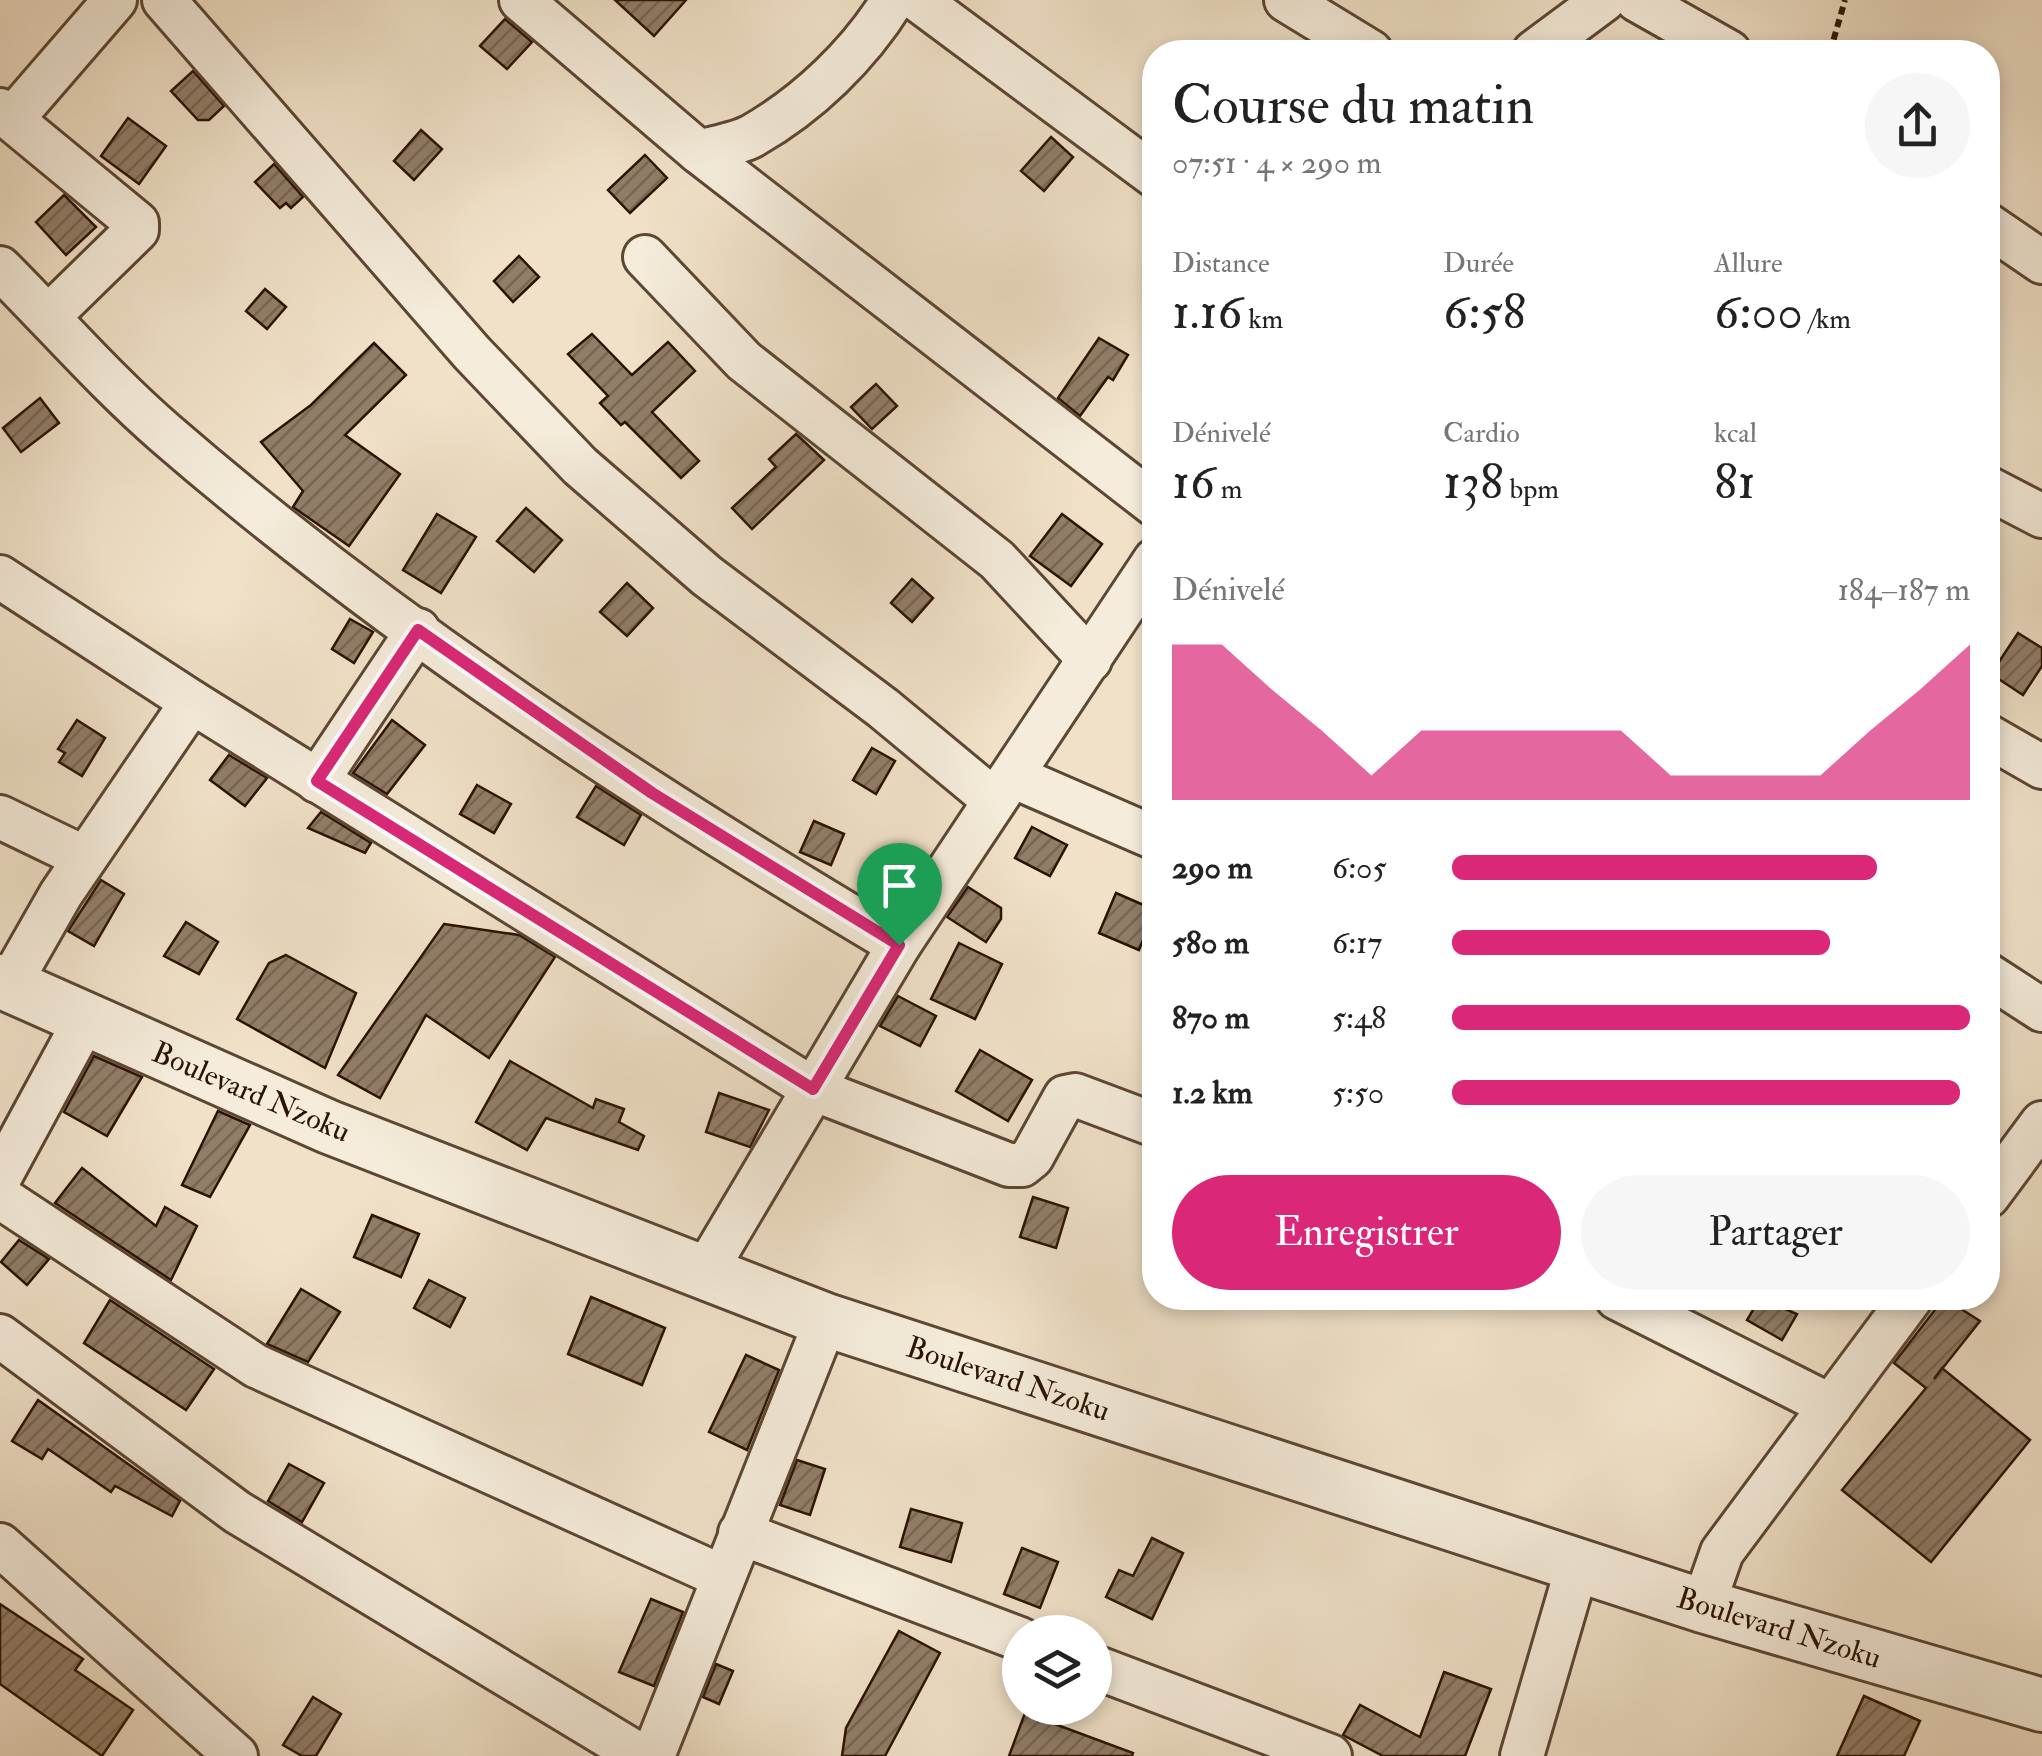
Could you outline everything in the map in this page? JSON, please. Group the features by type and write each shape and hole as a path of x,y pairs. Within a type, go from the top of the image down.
{"street":[{"path":"49,316 137,230 137,223 6,114 115,0"},
{"path":"164,0 472,353 580,466 707,576 883,708 1003,788 1142,834"},
{"path":"521,0 699,152 1142,495"},
{"path":"699,152 749,138 797,104 853,55 892,0"},
{"path":"918,0 1142,166"},
{"path":"1286,0 1351,40"},
{"path":"1550,40 1604,0"},
{"path":"1637,0 1708,40"},
{"path":"2000,233 2042,262"},
{"path":"646,258 744,361 996,560 1090,660"},
{"path":"0,268 163,432 418,630 652,793 899,945"},
{"path":"2000,494 2042,516"},
{"path":"0,577 317,781 813,1089 1009,1166 1022,1165 1032,1157 1064,1097 1075,1095 1142,1120"},
{"path":"706,1272 899,945 1142,580"},
{"path":"317,781 418,630"},
{"path":"4,982 192,702"},
{"path":"2000,743 2042,768"},
{"path":"0,817 85,858"},
{"name":"Boulevard Nzoku","path":"4,982 329,1127 826,1320 1703,1606 2042,1706"},
{"path":"2000,983 2042,1010"},
{"path":"0,1177 85,1020"},
{"path":"2000,1180 2042,1123"},
{"path":"0,1197 256,1366 723,1577"},
{"path":"1641,1310 1830,1406"},
{"path":"1703,1606 1722,1552 1902,1310"},
{"path":"654,1756 826,1320"},
{"path":"0,1336 238,1512 641,1756"},
{"path":"740,1532 1002,1631"},
{"path":"0,1545 236,1756"},
{"path":"1522,1756 1578,1564"},
{"path":"1112,1673 1330,1756"}],"path":[{"path":"1833,40 1845,0"}],"building":[{"path":"615,0 686,0 654,36"},
{"path":"505,19 532,42 507,69 480,46"},
{"path":"193,71 224,106 209,120 198,120 171,91"},
{"path":"128,118 166,146 139,184 101,156"},
{"path":"421,130 442,149 414,180 394,161"},
{"path":"1051,137 1073,157 1044,191 1021,171"},
{"path":"645,155 667,178 630,213 608,190"},
{"path":"274,164 303,197 291,208 286,203 280,208 255,182"},
{"path":"64,195 96,227 66,255 36,222"},
{"path":"519,256 539,277 513,302 494,281"},
{"path":"265,289 286,307 267,329 246,311"},
{"path":"592,334 632,375 668,342 695,371 652,412 699,461 681,478 625,422 621,425 600,403 608,396 568,354"},
{"path":"1099,338 1128,355 1113,380 1108,377 1080,416 1058,398"},
{"path":"374,343 406,375 345,435 400,474 349,546 293,507 303,491 261,442 311,405"},
{"path":"876,384 897,406 872,429 851,407"},
{"path":"40,398 59,423 21,452 3,428"},
{"path":"796,434 824,460 752,529 732,508 776,467 769,459"},
{"path":"526,508 562,540 534,572 497,541"},
{"path":"437,514 476,537 441,593 403,570"},
{"path":"1062,514 1102,544 1071,586 1030,556"},
{"path":"912,579 933,598 912,622 891,603"},
{"path":"627,583 653,608 627,636 600,612"},
{"path":"350,619 373,632 354,663 332,649"},
{"path":"2018,633 2042,648 2042,666 2023,695 2000,680 2000,660"},
{"path":"77,720 105,738 82,776 59,762 65,753 58,749"},
{"path":"392,720 425,745 387,794 353,773"},
{"path":"872,748 895,761 876,794 853,780"},
{"path":"229,755 267,778 245,806 210,780"},
{"path":"477,785 511,804 494,833 460,814"},
{"path":"596,786 641,815 624,845 577,817"},
{"path":"321,812 371,843 365,853 308,828"},
{"path":"814,821 844,834 831,865 800,852"},
{"path":"1032,827 1067,845 1050,876 1015,858"},
{"path":"101,880 124,894 94,946 68,931"},
{"path":"968,887 1001,908 1001,919 986,942 947,917"},
{"path":"1116,893 1142,904 1139,950 1099,933"},
{"path":"186,922 218,942 199,974 164,956"},
{"path":"444,924 519,935 555,957 489,1058 426,1015 380,1098 338,1075"},
{"path":"959,943 1002,964 975,1019 931,999"},
{"path":"286,955 356,993 325,1068 237,1019 269,963"},
{"path":"898,996 936,1016 920,1046 880,1026"},
{"path":"980,1050 1032,1080 1008,1121 956,1091"},
{"path":"94,1056 142,1077 107,1136 64,1112"},
{"path":"510,1061 593,1108 596,1099 624,1109 619,1122 644,1136 638,1150 546,1118 527,1150 476,1122"},
{"path":"719,1093 769,1110 750,1147 706,1132"},
{"path":"218,1111 250,1125 210,1197 182,1185"},
{"path":"82,1168 156,1226 165,1207 197,1226 171,1280 55,1203"},
{"path":"1033,1197 1068,1208 1056,1248 1020,1237"},
{"path":"372,1215 419,1234 401,1277 354,1257"},
{"path":"19,1240 49,1259 27,1285 1,1262"},
{"path":"429,1280 465,1298 450,1327 414,1308"},
{"path":"301,1289 340,1312 308,1362 267,1344"},
{"path":"591,1297 665,1328 642,1385 568,1354"},
{"path":"110,1300 214,1369 186,1410 84,1343"},
{"path":"1753,1310 1788,1310 1797,1314 1782,1340 1747,1320"},
{"path":"1935,1310 1963,1310 1980,1321 1942,1368 2030,1440 1931,1562 1842,1490 1926,1388 1894,1363"},
{"path":"746,1355 779,1370 747,1450 709,1432"},
{"path":"38,1400 180,1501 172,1516 115,1486 111,1492 48,1449 42,1459 12,1441"},
{"path":"797,1460 825,1469 810,1515 780,1505"},
{"path":"289,1464 324,1483 302,1522 268,1501"},
{"path":"911,1509 962,1523 951,1562 900,1547"},
{"path":"1152,1538 1183,1553 1152,1619 1106,1597 1119,1570 1133,1576"},
{"path":"1022,1548 1058,1562 1040,1608 1004,1594"},
{"path":"651,1599 683,1612 654,1686 619,1672"},
{"path":"0,1604 83,1659 75,1670 133,1710 102,1756 0,1684"},
{"path":"899,1631 940,1653 885,1756 842,1756 846,1728"},
{"path":"716,1664 733,1671 719,1704 703,1697"},
{"path":"1444,1672 1491,1689 1465,1756 1383,1756 1343,1735 1360,1705 1420,1737"},
{"path":"1864,1696 1920,1721 1904,1756 1837,1756"},
{"path":"313,1697 341,1714 316,1756 302,1756 283,1745"},
{"path":"1021,1725 1057,1725 1133,1753 1132,1756 1009,1756"}],"route":[{"path":"418,630 484,680 652,793 899,945 813,1089 317,781 418,630"}]}
